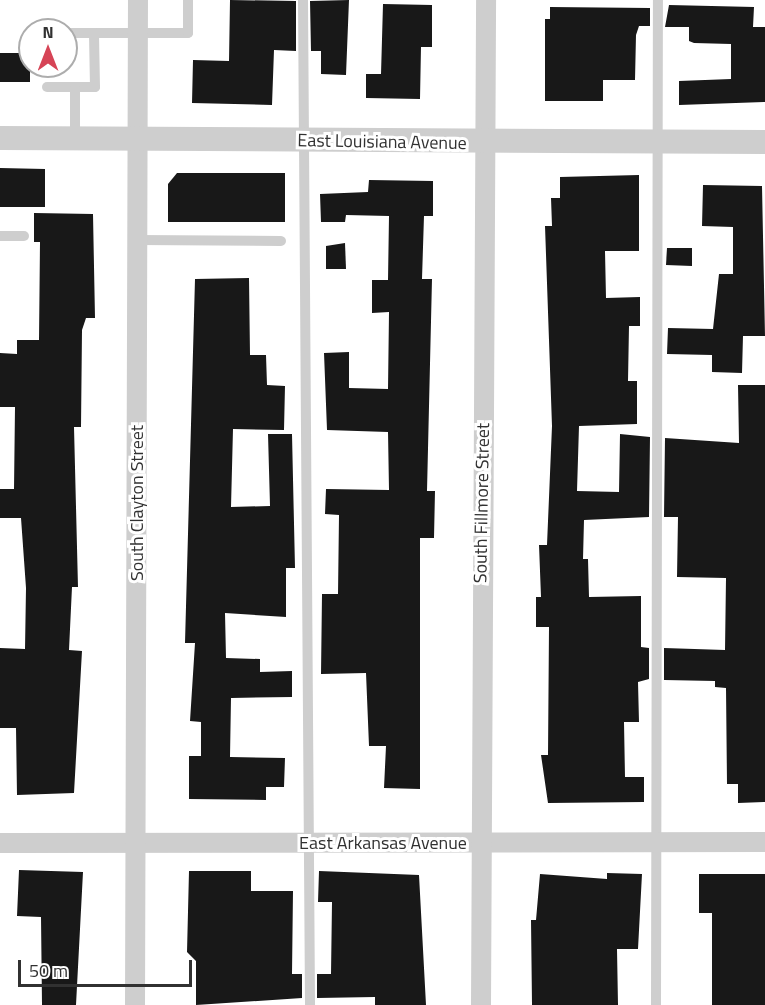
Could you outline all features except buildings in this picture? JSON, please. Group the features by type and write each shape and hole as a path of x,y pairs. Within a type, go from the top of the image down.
{"street":[{"name":"South Clayton Street","path":"135,1005 138,0"},
{"name":"South Fillmore Street","path":"481,1005 478,844 486,0"},
{"name":"East Louisiana Avenue","path":"0,138 486,143 765,142"},
{"name":"East Arkansas Avenue","path":"0,843 657,845 765,842"}],"lane":[{"path":"78,33 188,33 188,0"},
{"path":"303,0 300,140 311,843 310,1005"},
{"path":"656,1005 658,0"},
{"path":"47,87 95,87 94,33"},
{"path":"75,88 75,138"},
{"path":"0,236 24,236"},
{"path":"138,240 281,242"}]}
